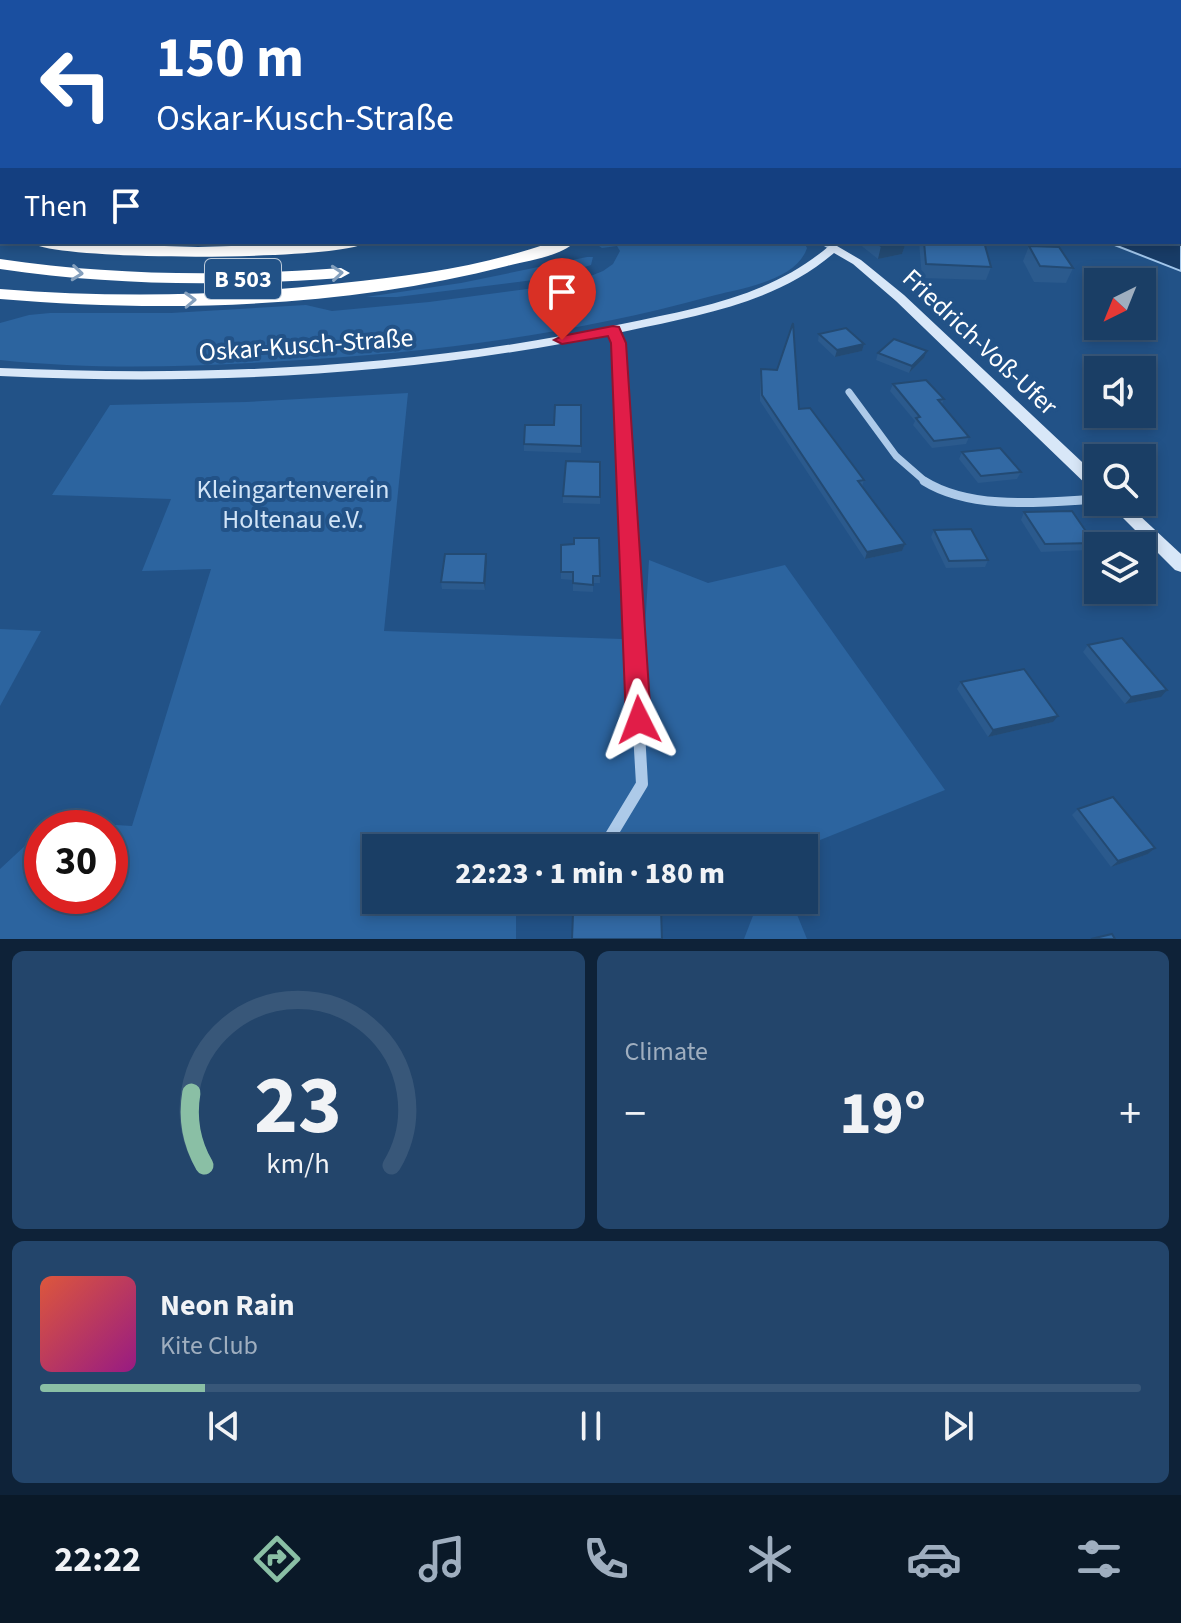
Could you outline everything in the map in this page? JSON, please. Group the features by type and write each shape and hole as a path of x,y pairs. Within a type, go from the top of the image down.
{"highway":[{"name":"B 503","path":"66,244 151,250 327,244"},
{"name":"B 503","path":"0,264 95,275 271,278 385,269 554,244"},
{"name":"B 503","path":"0,294 116,300 243,298 388,283 502,264 561,244"}],"street":[{"name":"Oskar-Kusch-Straße","path":"0,372 124,378 285,374 495,352 685,313 784,283 828,245"},
{"name":"Friedrich-Voß-Ufer","path":"828,245 857,262 900,298 1084,473"},
{"path":"612,834 642,784 618,343 613,330"},
{"path":"849,392 910,471 941,489 983,499 1084,499"},
{"path":"1130,516 1181,565"}],"green space":[{"path":"596,244 805,244 807,248 801,260 791,269 749,287 604,322 498,340 337,358 213,365 107,366 0,360 0,323 29,315 171,313 306,305 332,311 429,302 573,283 613,264 620,251 617,246 602,248"},
{"path":"593,257 591,265 549,278 397,297 366,297 461,283"},
{"name":"Kleingartenverein Holtenau e.V.","path":"408,393 384,631 622,639 645,629 649,560 708,583 785,565 945,790 818,841 818,834 362,834 362,914 516,914 516,939 0,939 0,869 24,847 24,914 128,914 128,826 132,826 211,569 142,571 171,499 52,495 110,405 246,402"},
{"path":"0,629 41,631 0,706"},
{"path":"754,914 797,914 807,939 744,939"}],"shaded area":[{"path":"1112,244 1181,244 1181,271"}],"building":[{"path":"924,244 985,244 991,267 926,264"},
{"path":"1029,246 1059,247 1073,268 1040,266"},
{"path":"793,323 799,409 810,408 864,480 858,481 905,544 867,552 762,395 761,369 777,370"},
{"path":"846,328 864,344 837,350 819,334"},
{"path":"894,339 927,351 912,366 878,353"},
{"path":"926,380 944,399 938,400 969,437 934,441 916,418 920,417 893,384"},
{"path":"555,405 581,405 581,446 524,444 525,425 554,425"},
{"path":"1000,448 1021,472 981,476 962,452"},
{"path":"566,461 600,462 600,497 563,496"},
{"path":"1072,511 1086,532 1084,543 1045,544 1024,512"},
{"path":"971,529 988,560 949,561 934,530"},
{"path":"574,538 599,538 600,576 593,576 593,585 573,583 573,572 561,572 561,545 574,544"},
{"path":"445,554 486,554 484,583 441,582"},
{"path":"1122,638 1167,690 1131,697 1088,645"},
{"path":"1024,669 1058,716 993,730 961,682"},
{"path":"1113,797 1155,848 1118,861 1078,809"},
{"path":"573,914 661,914 662,939 572,939"},
{"path":"1112,934 1115,939 1091,939"}],"route":[{"path":"562,340 613,330 618,343 639,720"}]}
